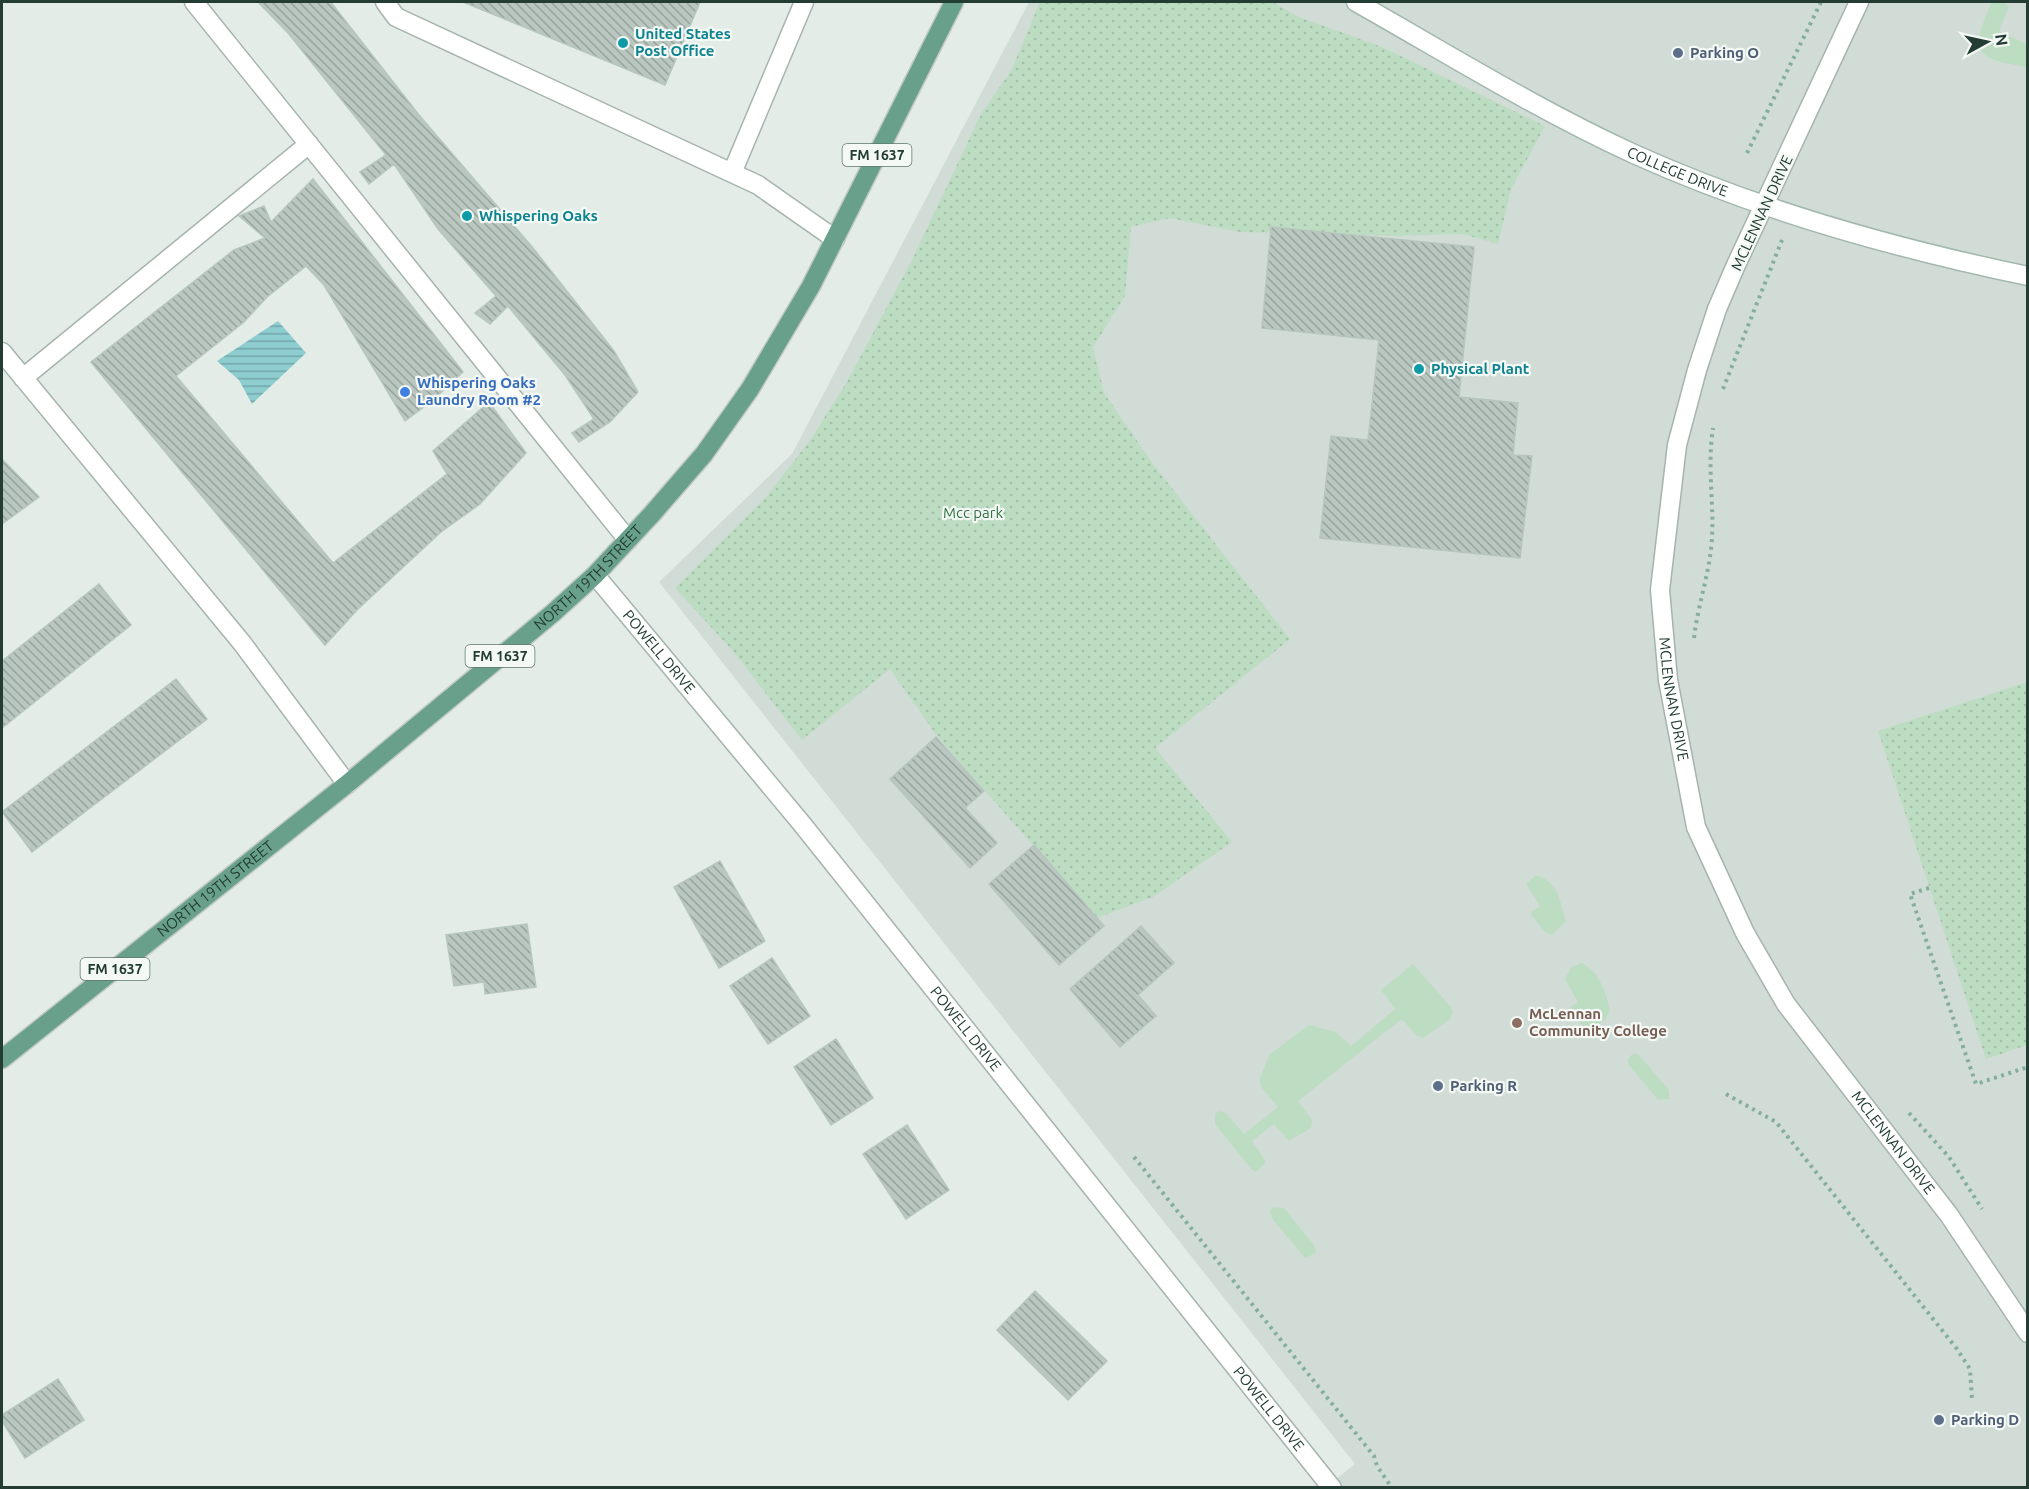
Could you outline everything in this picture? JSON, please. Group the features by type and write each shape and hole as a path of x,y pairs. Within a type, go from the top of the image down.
{"main road":[{"name":"NORTH 19TH STREET","path":"2,1059 347,783 554,613 628,540 704,454 750,389 811,286 954,2"}],"street":[{"path":"194,2 628,540"},
{"path":"385,2 396,17 758,185 835,239"},
{"path":"732,173 804,2"},
{"name":"COLLEGE DRIVE","path":"1356,2 1542,108 1634,154 1766,206 1934,256 2028,276"},
{"name":"MCLENNAN DRIVE","path":"1859,2 1717,309 1694,381 1677,445 1659,590 1668,680 1696,827 1745,933 1786,1004 1937,1198 2028,1333"},
{"path":"23,378 309,144"},
{"path":"2,352 242,643 347,783"},
{"name":"POWELL DRIVE","path":"595,575 802,824 1325,1485"}],"path":[{"path":"1747,153 1821,2"},
{"path":"1722,394 1782,241"},
{"path":"1694,646 1697,607 1707,576 1712,540 1709,455 1713,427"},
{"path":"1929,888 1910,894 1976,1084 2028,1067"},
{"path":"1726,1094 1776,1122 1957,1349 1970,1369 1972,1400"},
{"path":"1905,1109 1949,1157 1983,1211"},
{"path":"1134,1157 1374,1456 1377,1466 1392,1488"}],"shaded area":[{"name":"McLennan Community College","path":"1029,2 2027,2 2027,1487 1326,1487 1355,1464 659,582 792,454"}],"green space":[{"name":"Mcc park","path":"1040,2 1273,2 1299,17 1382,47 1545,126 1511,189 1498,244 1463,234 1397,236 1240,232 1170,218 1131,227 1125,296 1093,347 1104,393 1153,464 1290,639 1155,748 1232,842 1153,897 1097,918 937,736 890,669 802,740 733,651 675,588 766,497 811,439 848,380 913,258 981,114 1011,71"},
{"path":"1992,2 2005,2 2009,7 1999,31 2027,44 2027,67 1996,60 1981,50 1980,32"},
{"path":"2027,682 2027,1045 1986,1059 1878,731"},
{"path":"1536,875 1554,887 1566,921 1552,935 1545,932 1531,915 1531,912 1540,906 1526,884"},
{"path":"1582,963 1597,977 1604,989 1610,1010 1605,1020 1588,1032 1570,1011 1569,1008 1578,1002 1565,979 1571,967"},
{"path":"1413,964 1451,1007 1453,1012 1449,1020 1423,1038 1415,1034 1402,1019 1298,1101 1312,1120 1311,1128 1289,1141 1274,1124 1252,1141 1266,1162 1256,1172 1252,1170 1215,1124 1215,1114 1220,1111 1226,1113 1244,1134 1278,1107 1262,1088 1259,1080 1270,1054 1309,1025 1336,1032 1351,1046 1395,1009 1381,990"},
{"path":"1632,1054 1638,1054 1669,1090 1669,1099 1658,1100 1629,1065 1627,1061"},
{"path":"1273,1207 1284,1208 1314,1245 1316,1253 1305,1258 1273,1220 1270,1212"}],"water":[{"path":"278,321 306,353 252,404 239,380 217,361"}],"building":[{"name":"Whispering Oaks","path":"258,2 330,2 333,5 419,115 533,248 614,351 638,392 610,422 579,442 572,433 594,419 565,375 508,306 490,324 475,313 496,296 438,229 394,164 369,184 360,172 386,155 288,33"},
{"name":"United States Post Office","path":"463,2 700,2 665,85"},
{"path":"313,179 463,372 432,401 405,421 324,285 306,266 267,297 244,322 176,376 333,563 447,474 433,451 489,402 526,453 480,504 441,532 358,609 325,645 91,362 234,250 265,238 239,216 264,206 271,222"},
{"name":"Physical Plant","path":"1271,227 1474,247 1459,397 1518,403 1513,455 1532,456 1520,558 1320,538 1331,436 1368,440 1379,340 1262,328"},
{"path":"2,459 39,497 2,524"},
{"path":"99,584 131,625 2,728 2,661"},
{"path":"176,679 207,719 32,852 2,812"},
{"path":"936,737 984,791 965,808 997,843 970,868 890,779"},
{"path":"1034,845 1104,926 1059,965 989,884"},
{"path":"720,861 765,941 719,968 674,887"},
{"path":"527,924 536,987 485,994 484,982 454,986 446,935"},
{"path":"1141,926 1174,963 1138,995 1156,1016 1120,1047 1070,989"},
{"path":"772,958 810,1016 768,1044 730,986"},
{"path":"836,1039 873,1098 831,1125 794,1067"},
{"path":"907,1125 949,1190 906,1219 863,1154"},
{"path":"1035,1291 1107,1361 1068,1400 997,1330"},
{"path":"58,1379 84,1420 25,1458 2,1421 2,1415"}],"place":[{"name":"United States Post Office","path":"623,43"},
{"name":"Parking O","path":"1678,53"},
{"name":"Whispering Oaks","path":"467,216"},
{"name":"Physical Plant","path":"1419,369"},
{"name":"Whispering Oaks Laundry Room #2","path":"405,392"},
{"name":"McLennan Community College","path":"1517,1023"},
{"name":"Parking R","path":"1438,1086"},
{"name":"Parking D","path":"1939,1420"}]}
